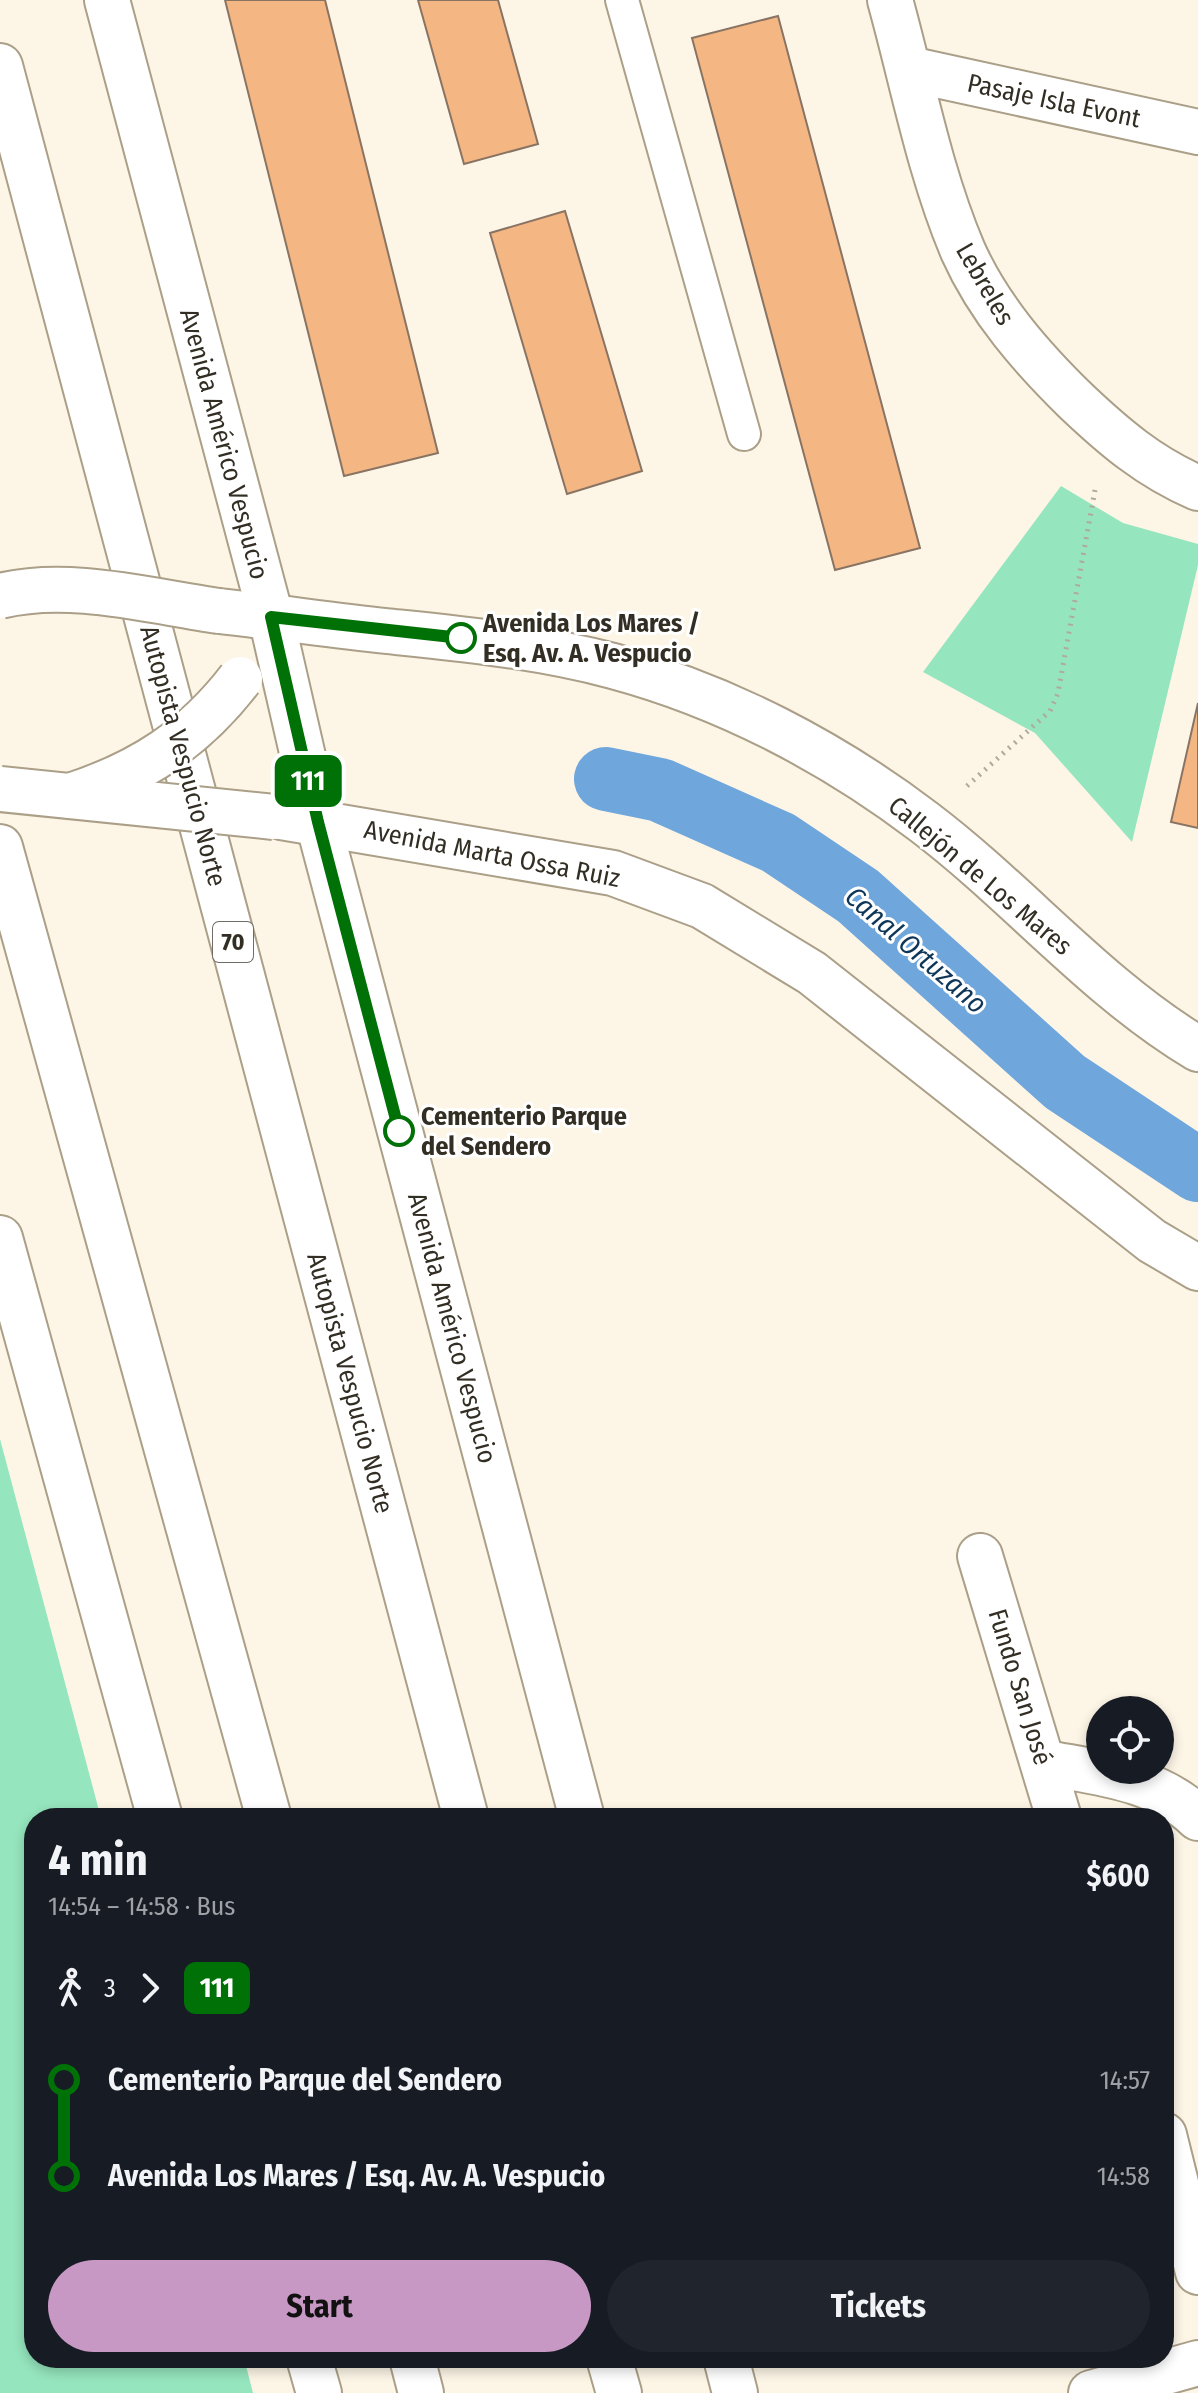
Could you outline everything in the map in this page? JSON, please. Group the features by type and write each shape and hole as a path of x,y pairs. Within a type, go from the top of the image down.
{"main road":[{"name":"Avenida Américo Vespucio","path":"107,0 271,617 318,822 579,1808"},
{"name":"Lebreles","path":"890,0 946,206 976,274 1013,333 1041,367 1106,430 1164,473 1198,488"},
{"name":"Autopista Vespucio Norte","path":"0,66 463,1808"},
{"name":"Pasaje Isla Evont","path":"909,69 1198,132"},
{"name":"Callejón de Los Mares","path":"0,596 40,589 72,591 461,638 538,649 614,666 697,693 777,730 854,773 926,824 1121,995 1198,1049"},
{"path":"70,796 135,771 182,742 219,707 240,679 271,617"},
{"name":"Avenida Marta Ossa Ruiz","path":"0,789 318,822 613,873 702,906 812,973 1152,1241 1198,1268"},
{"path":"0,847 266,1808"},
{"path":"0,1238 157,1808"},
{"name":"Fundo San José","path":"980,1556 1056,1808"},
{"path":"1042,1762 1136,1781 1183,1804 1198,1821 1174,1830"},
{"path":"1174,2175 1198,2272"},
{"path":"1091,2393 1198,2363"},
{"path":"312,2368 319,2393"},
{"path":"415,2368 421,2393"},
{"path":"612,2368 619,2393"},
{"path":"729,2368 735,2393"}],"lane":[{"path":"622,0 744,434"}],"path":[{"path":"926,824 1050,711 1058,693 1106,430"}],"green space":[{"path":"1061,486 1123,523 1198,544 1198,565 1132,842 1035,733 923,672"},
{"path":"0,1439 98,1808 24,1808 24,2368 247,2368 253,2393 0,2393"}],"building":[{"path":"225,0 325,0 438,453 344,476"},
{"path":"418,0 498,0 538,144 464,164"},
{"path":"778,16 920,548 835,570 692,38"},
{"path":"565,211 642,471 567,494 490,233"},
{"path":"1198,703 1198,828 1171,822"}],"waterway":[{"name":"Canal Ortuzano","path":"606,779 660,790 779,843 858,896 1065,1082 1198,1170"}],"bus line":[{"name":"111","path":"399,1131 318,822 271,617 461,638"}],"place":[{"name":"Avenida Los Mares / Esq. Av. A. Vespucio","path":"461,638"},
{"name":"Cementerio Parque del Sendero","path":"399,1131"}]}
